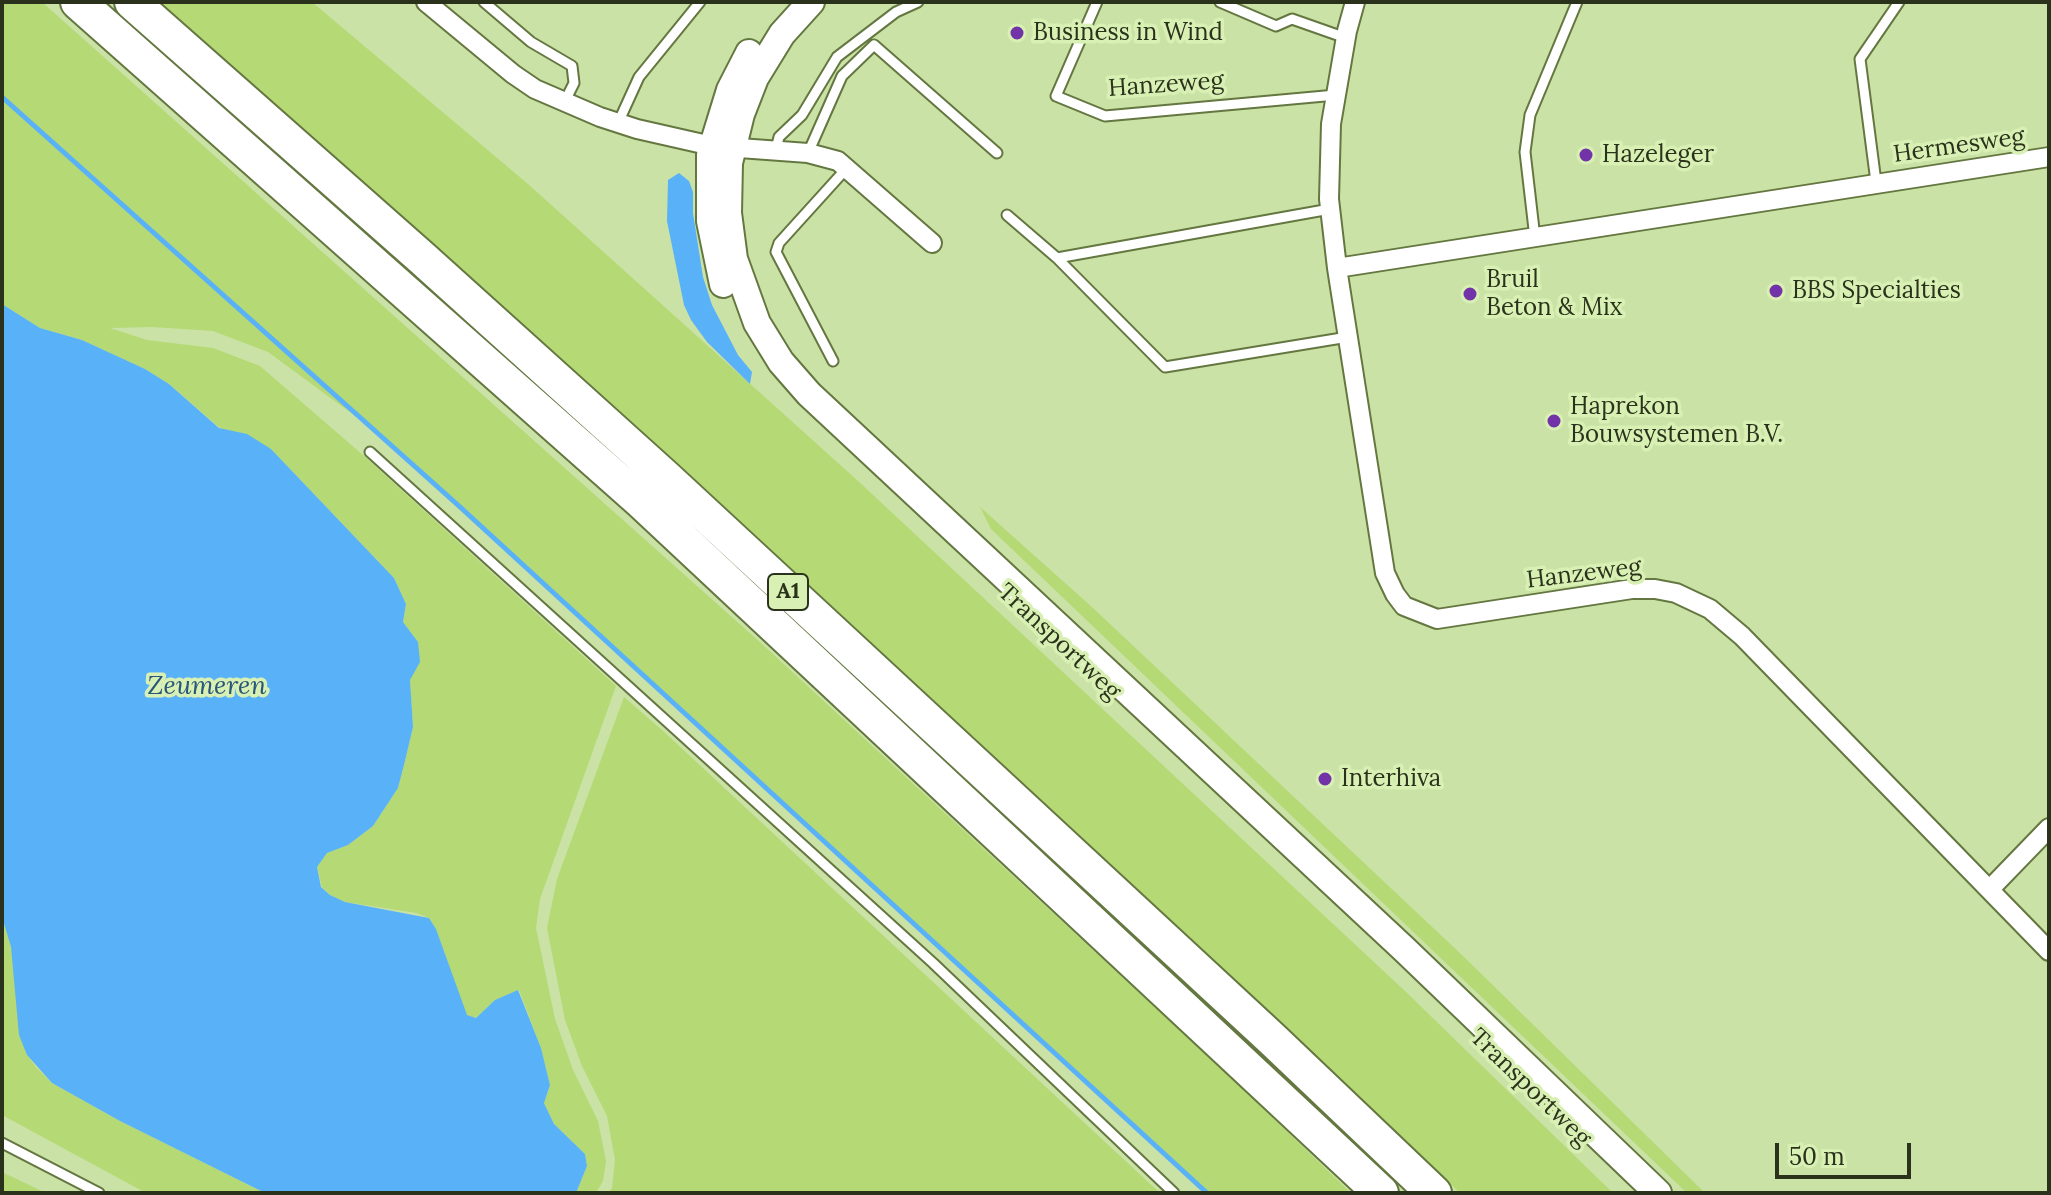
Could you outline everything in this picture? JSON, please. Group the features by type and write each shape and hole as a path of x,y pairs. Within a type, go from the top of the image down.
{"highway":[{"name":"A1","path":"78,2 642,502 1381,1193"},
{"name":"A1","path":"132,2 666,478 1434,1193"}],"street":[{"path":"426,2 513,74 564,103 618,123 722,146 824,155 838,161 932,243"},
{"name":"Transportweg","path":"787,2 772,18 739,71 726,101 722,146 709,204 719,271 735,318 770,372 801,405 1095,675 1640,1193"},
{"name":"Transportweg","path":"811,2 782,34 755,78 741,114 722,146 734,259 757,323 791,376 1404,949 1658,1193"},
{"name":"Hanzeweg","path":"1355,2 1346,38 1331,135 1330,209 1385,573 1404,606 1437,619 1632,589 1655,589 1676,593 1710,609 1742,636 2049,951"},
{"name":"Hermesweg","path":"1876,182 2049,157"},
{"path":"1337,268 1876,182"},
{"path":"1990,889 2049,828"}],"lane":[{"path":"484,2 531,42 572,66 574,83 564,103"},
{"path":"618,123 639,77 700,2"},
{"path":"776,149 779,137 802,115 837,57 896,12 918,2"},
{"name":"Hanzeweg","path":"1097,2 1056,96 1105,116 1336,95"},
{"path":"1220,2 1276,26 1292,19 1346,38"},
{"path":"1535,238 1525,152 1530,115 1577,2"},
{"path":"1876,182 1860,59 1899,2"},
{"path":"808,153 842,76 874,45 997,153"},
{"path":"833,361 776,252 779,243 846,169"},
{"path":"1057,258 1330,209"},
{"path":"1007,215 1057,258 1165,367 1348,337"},
{"path":"370,452 933,963 1174,1193"},
{"path":"2,1143 99,1193"}],"green space":[{"path":"2,2 42,2 761,643 1227,1074 1351,1193 1203,1193 1062,1058 362,421 268,352 213,331 110,328 147,340 213,348 260,366 364,456 616,686 540,899 536,928 555,1019 573,1070 598,1121 606,1161 603,1181 596,1193 576,1193 587,1166 585,1154 554,1124 544,1103 550,1085 541,1048 519,990 495,1000 476,1018 466,1015 436,929 429,918 416,913 345,902 322,887 317,867 327,853 348,845 373,826 398,788 413,727 410,680 418,642 403,622 406,604 394,578 271,449 220,428 169,384 145,369 82,340 40,328 2,304"},
{"path":"154,2 312,2 528,184 857,480 1405,991 1613,1193 1460,1193 1203,950 816,593 462,273"},
{"path":"980,507 1093,608 1462,955 1705,1193 1687,1193 991,529"},
{"path":"624,697 1160,1193 608,1193 612,1188 615,1160 607,1116 582,1066 565,1020 547,928 557,879"},
{"path":"2,917 11,947 27,1055 36,1067 52,1083 120,1121 265,1193 146,1193 2,1115"},
{"path":"2,1172 46,1193 2,1193"}],"water":[{"path":"679,173 689,181 693,192 693,213 703,277 712,305 738,355 752,372 750,384 707,342 684,305 667,221 668,180"},
{"name":"Zeumeren","path":"2,304 40,328 82,340 145,369 169,384 219,428 247,434 271,449 394,578 406,604 403,622 418,642 420,662 410,680 413,727 405,761 398,788 373,826 348,845 327,853 317,867 321,887 345,902 429,918 436,929 467,1015 476,1018 495,1000 518,990 541,1048 550,1085 544,1103 554,1124 585,1154 587,1166 576,1193 265,1193 120,1121 52,1083 27,1055 19,1035 11,947 2,917"}],"waterway":[{"path":"2,97 459,506 1207,1193"}],"place":[{"name":"Business in Wind","path":"1017,33"},
{"name":"Hazeleger","path":"1586,155"},
{"name":"BBS Specialties","path":"1776,291"},
{"name":"Bruil Beton & Mix","path":"1470,294"},
{"name":"Haprekon Bouwsystemen B.V.","path":"1554,421"},
{"name":"Interhiva","path":"1325,779"}]}
